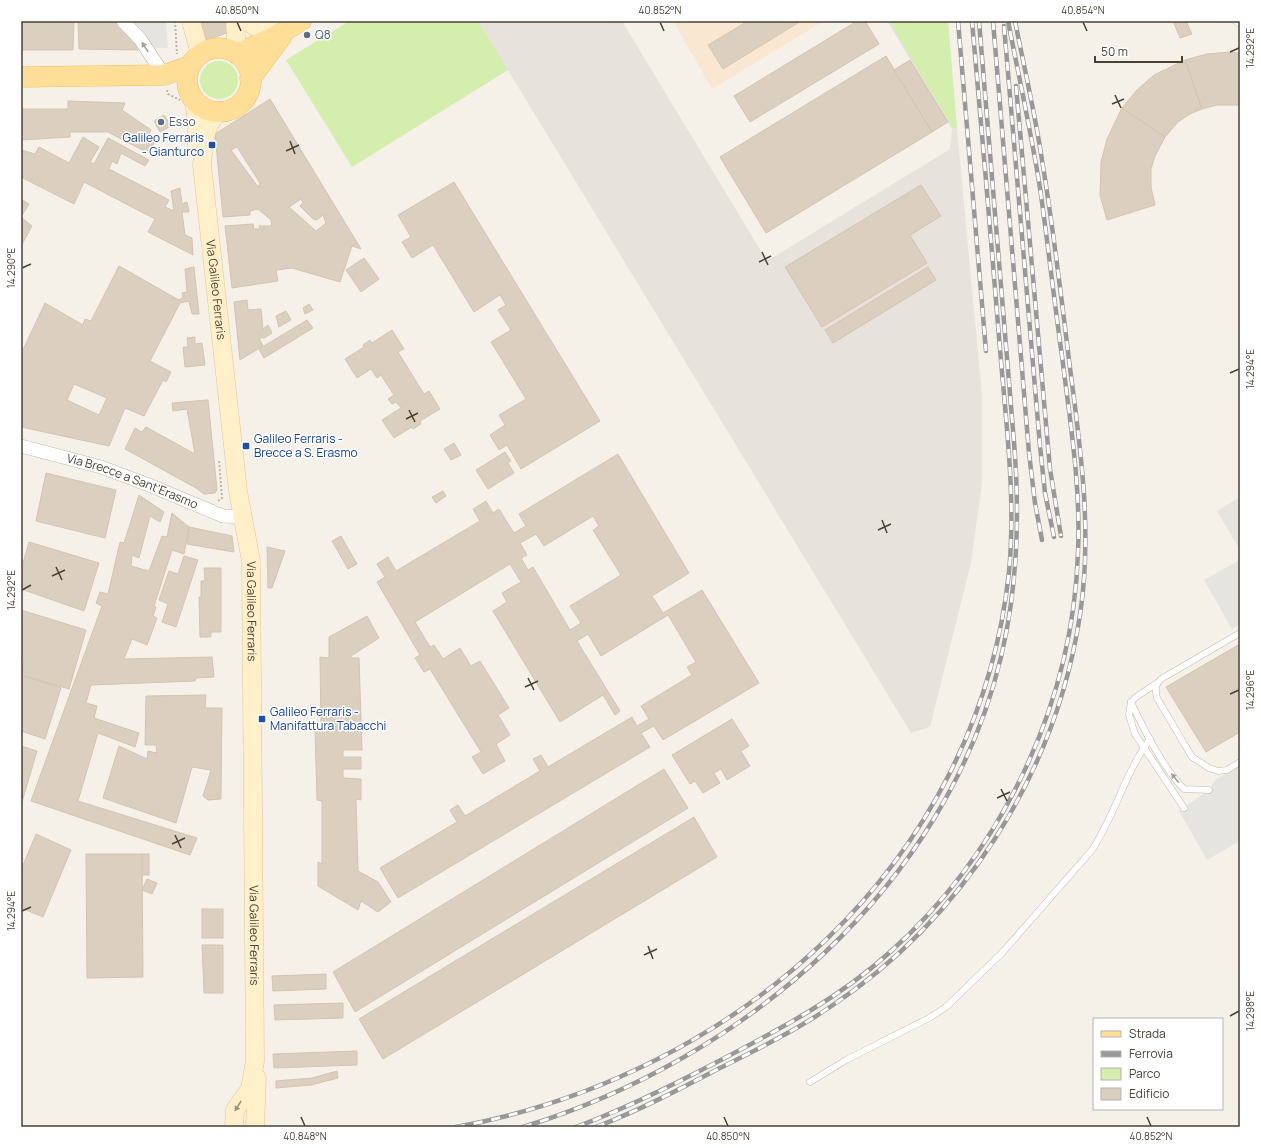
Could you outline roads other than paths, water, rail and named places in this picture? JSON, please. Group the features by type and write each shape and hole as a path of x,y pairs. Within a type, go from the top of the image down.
{"main road":[{"path":"191,21 188,76 191,93"},
{"path":"235,21 237,54"},
{"path":"249,21 254,27 260,29 293,24"},
{"path":"237,54 254,47 293,24"},
{"path":"250,78 293,24"},
{"path":"21,77 164,75 188,59 208,50 218,48 237,54 246,64 250,78 249,88 242,101 235,107 221,111 206,109 191,93 164,75"},
{"name":"Via Galileo Ferraris","path":"191,93 196,115 196,142 202,165 238,491 251,561 255,1061 250,1089 235,1110 234,1127"},
{"name":"Via Galileo Ferraris","path":"202,165 208,126 214,116 221,111"},
{"name":"Via Galileo Ferraris","path":"255,1061 258,1098 255,1127"}],"street":[{"path":"123,21 140,39 164,75"},
{"name":"Via Brecce a Sant'Erasmo","path":"21,446 101,467 150,485 223,516 243,517"}],"lane":[{"path":"1236,21 1240,24"},
{"path":"1184,808 1135,734 1128,715 1131,702 1157,683 1240,633"},
{"path":"1157,683 1155,690 1157,698 1192,757 1209,768 1218,771 1227,770 1240,762"},
{"path":"1131,702 1150,739 1174,779 1184,789 1209,790"},
{"path":"810,1082 846,1060 931,1017 946,1007 1002,953 1092,850 1103,833 1131,770 1150,739"}],"railway":[{"path":"958,21 986,351"},
{"path":"456,1127 559,1100 656,1060 746,1006 826,940 894,862 949,775 988,678 1009,572 1011,544 1011,488 1007,433 972,21"},
{"path":"523,1127 604,1097 683,1058 756,1010 824,954 884,890 934,818 974,741 1001,657 1007,630 1014,577 1017,523 1014,442 979,21"},
{"path":"993,21 1029,453 1035,503 1042,540"},
{"path":"576,1127 630,1105 785,1026 849,985 889,953 929,913 966,869 997,822 1024,772 1046,719 1062,665 1073,609 1078,552 1078,503 1071,429 1040,188 1008,21"},
{"path":"596,1127 658,1100 789,1032 817,1016 878,971 922,931 961,886 996,837 1025,785 1050,731 1068,674 1080,615 1084,583 1084,488 1046,185 1036,125 1015,21"},
{"path":"1004,26 1040,446 1045,493 1054,537"},
{"path":"1016,86 1050,469 1061,536"}],"place":[{"name":"Q8","path":"307,35"},
{"name":"Esso","path":"161,122"},
{"name":"Galileo Ferraris - Gianturco","path":"212,145"},
{"name":"Galileo Ferraris - Brecce a S. Erasmo","path":"246,446"},
{"name":"Galileo Ferraris - Manifattura Tabacchi","path":"262,719"}]}
